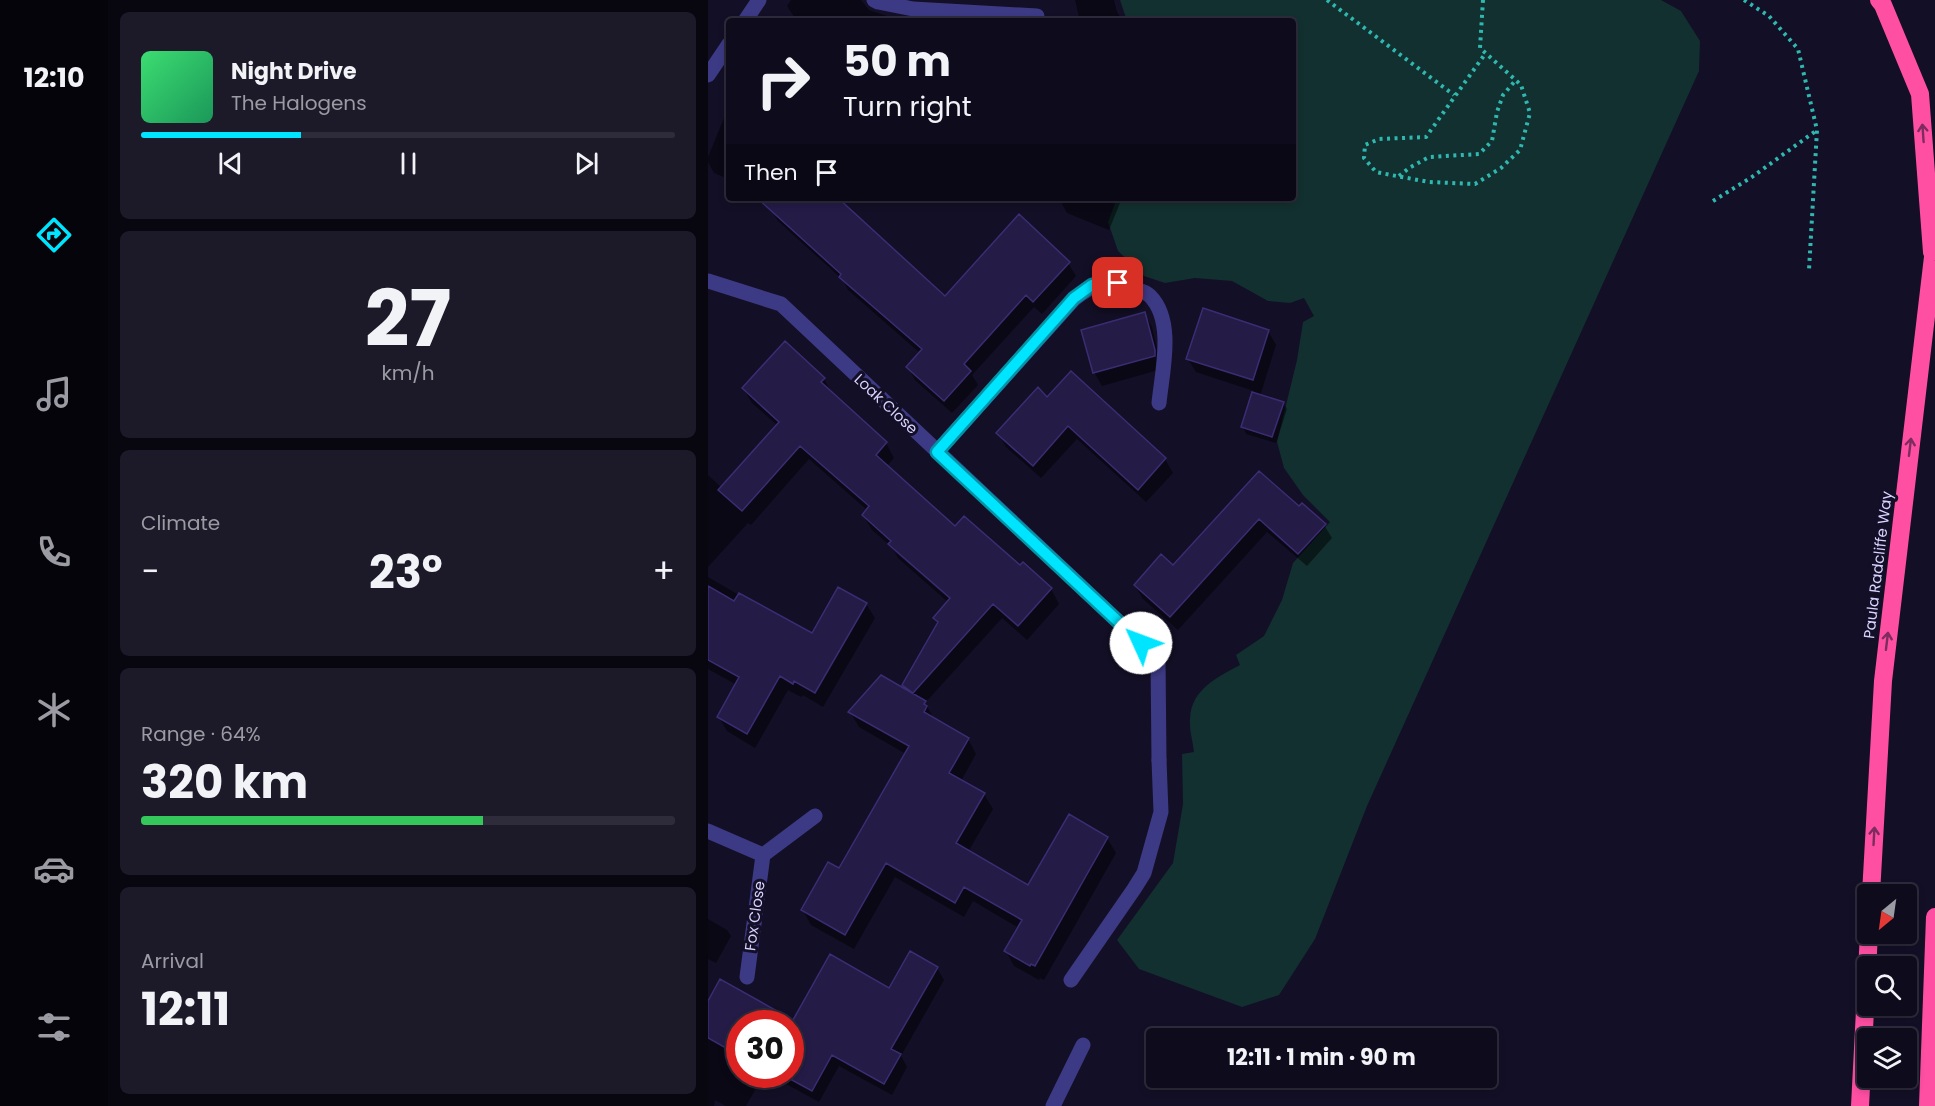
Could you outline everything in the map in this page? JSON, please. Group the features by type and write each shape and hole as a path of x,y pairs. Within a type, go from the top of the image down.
{"highway":[{"name":"Paula Radcliffe Way","path":"1872,884 1882,681 1934,247 1920,94 1879,0"},
{"path":"1928,1106 1935,917"},
{"path":"1860,1106 1868,944"}],"street":[{"path":"747,18 759,0"},
{"path":"874,0 913,9 1037,16"},
{"path":"708,75 726,48"},
{"name":"Loak Close","path":"708,281 781,304 1158,659 1161,812 1144,873 1071,980"},
{"path":"937,452 1074,298 1092,285 1118,283 1149,294 1159,310 1166,336 1159,403"},
{"path":"708,831 763,855 815,816"},
{"name":"Fox Close","path":"747,977 763,855"},
{"path":"1053,1106 1083,1046"}],"path":[{"path":"1327,0 1454,95"},
{"path":"1483,0 1480,48 1521,85 1530,113 1520,150 1501,168 1475,184 1429,182 1376,172 1364,158 1365,145 1379,139 1426,137 1485,54"},
{"path":"1744,0 1769,16 1798,49 1817,130 1809,270"},
{"path":"1399,177 1409,168 1429,157 1479,154 1492,141 1497,112 1503,95 1515,81"},
{"path":"1713,201 1752,177 1817,130"}],"green space":[{"path":"1120,0 1661,0 1681,11 1700,41 1699,71 1367,806 1315,939 1279,995 1242,1007 1139,969 1117,940 1173,863 1183,804 1182,754 1194,752 1190,723 1195,700 1207,685 1240,665 1236,655 1264,636 1282,600 1293,563 1330,522 1303,495 1284,468 1277,442 1297,360 1303,322 1314,316 1304,298 1290,303 1268,301 1232,281 1195,278 1165,283 1144,276 1118,251 1108,222 1116,201 1296,201 1296,18 1126,18"}],"building":[{"path":"760,201 841,201 945,296 1019,214 1070,262 1033,302 1026,295 964,364 971,371 944,401 906,367 922,349 839,277 841,274"},
{"path":"1203,308 1269,330 1253,380 1186,359"},
{"path":"1145,312 1155,356 1093,373 1081,330"},
{"path":"785,341 825,378 821,382 887,442 876,455 955,526 964,516 1020,565 1023,562 1052,588 1018,626 993,604 913,693 902,685 938,622 933,618 950,598 888,544 891,541 862,515 869,506 800,446 742,511 718,490 779,422 742,388"},
{"path":"1071,371 1166,458 1138,490 1068,426 1033,466 996,433 1038,387 1047,397"},
{"path":"1252,392 1284,402 1272,437 1241,427"},
{"path":"1259,471 1299,506 1302,503 1326,524 1298,554 1259,519 1170,617 1134,585 1161,554 1173,565"},
{"path":"708,586 734,601 739,593 812,633 838,587 867,603 815,693 780,676 747,734 717,717 739,677 708,660"},
{"path":"881,675 926,701 924,704 927,706 924,712 969,738 949,773 985,793 956,843 1028,885 1069,814 1108,837 1035,966 1031,964 1030,966 1004,951 1022,920 964,887 955,903 886,863 845,935 801,910 828,862 839,868 909,746 848,712"},
{"path":"910,951 938,967 891,1049 901,1054 884,1084 832,1055 812,1091 804,1087 804,1010 799,1010 830,954 889,988"},
{"path":"720,979 775,1010 726,1010 726,1048 708,1038 708,1001"}],"route":[{"path":"1118,283 1092,285 1074,298 937,452 1141,643"}]}
